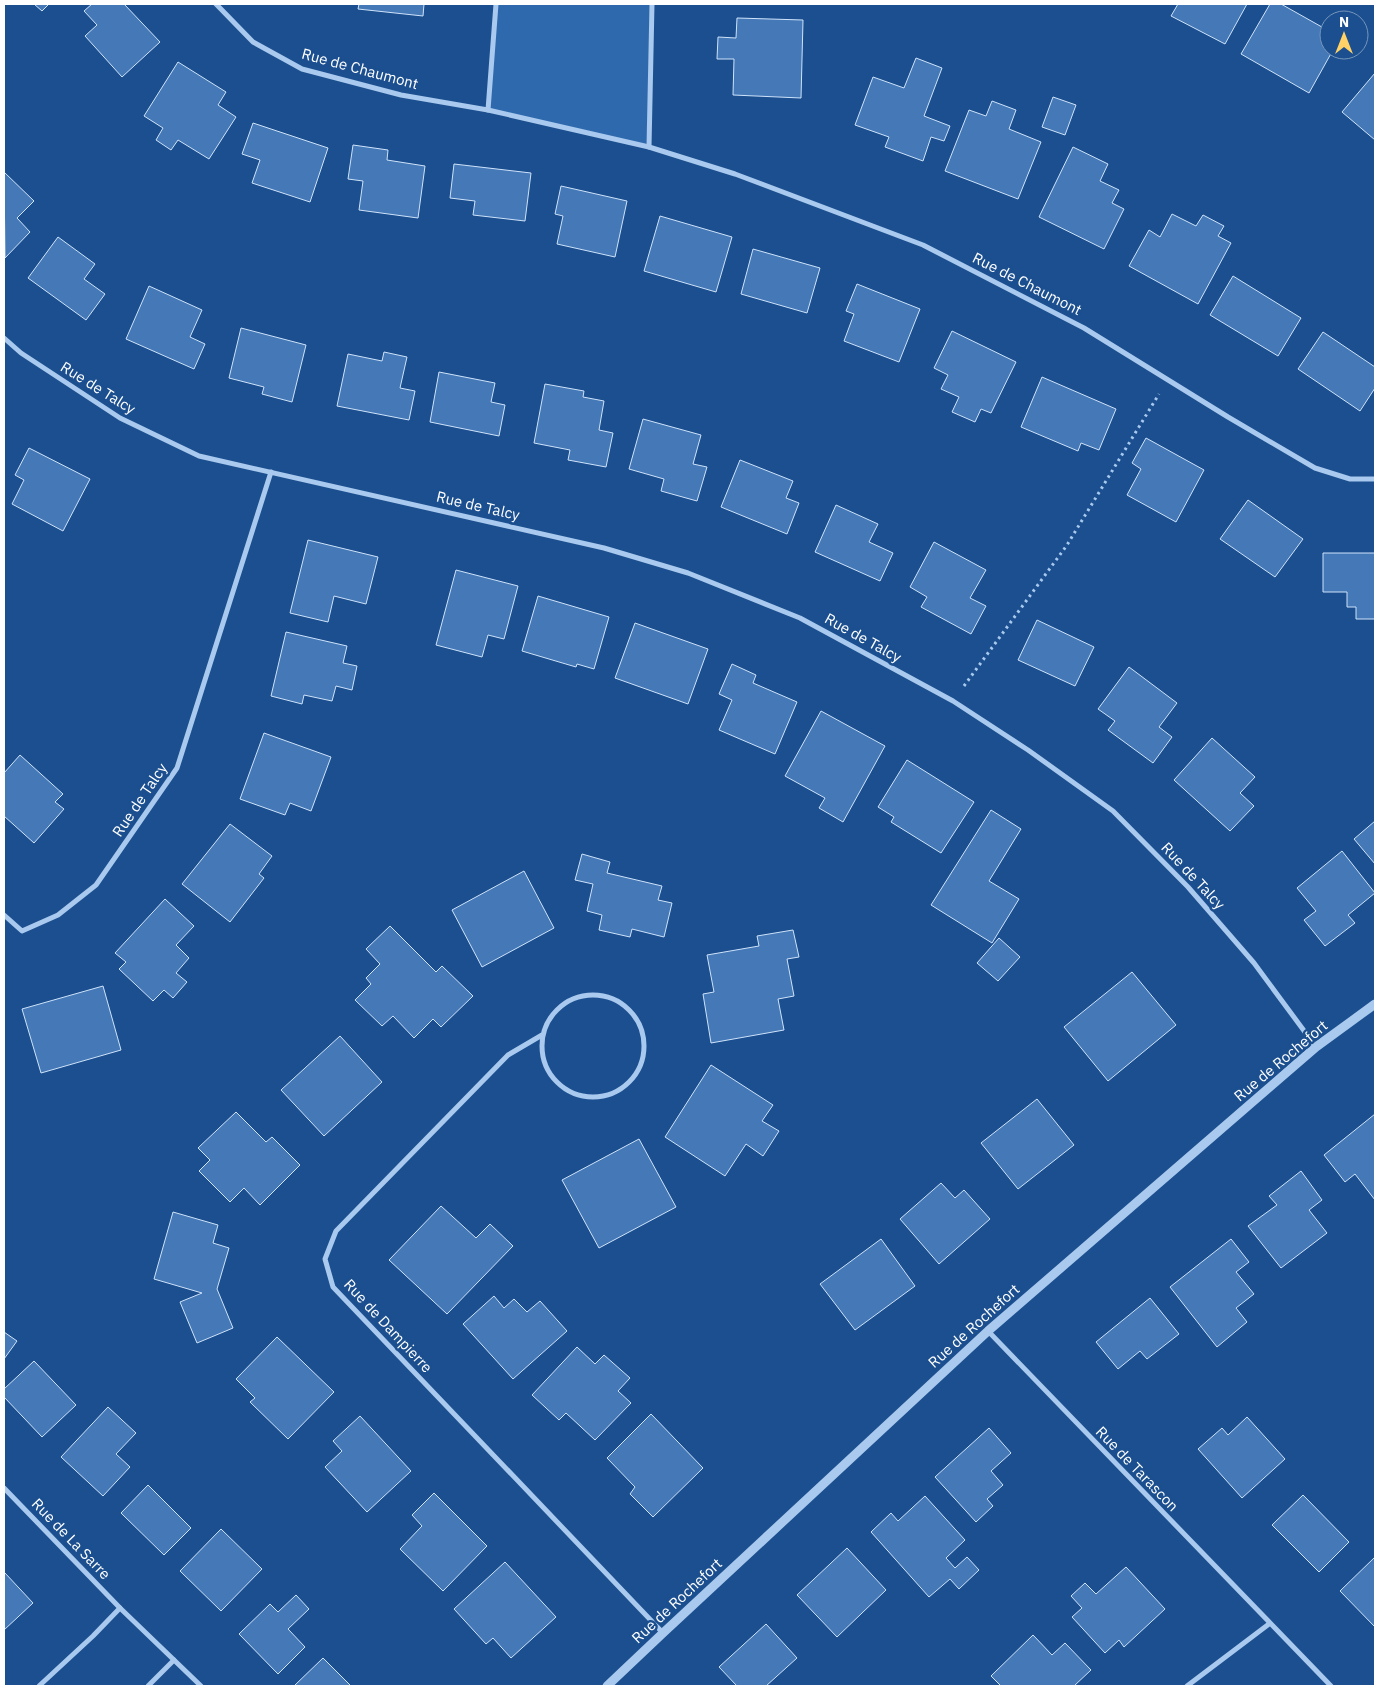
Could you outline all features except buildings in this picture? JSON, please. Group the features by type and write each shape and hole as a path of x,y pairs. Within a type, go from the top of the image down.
{"street":[{"name":"Rue de Chaumont","path":"216,4 253,42 302,69 401,95 488,110 649,147 735,174 923,245 1084,328 1315,468 1350,479 1375,479"},
{"path":"488,110 496,4"},
{"path":"649,147 652,4"},
{"name":"Rue de Talcy","path":"4,338 21,353 120,418 199,456 604,548 688,573 800,618 953,701 1028,750 1113,811 1188,888 1254,963 1316,1047"},
{"name":"Rue de Talcy","path":"4,915 22,931 58,915 96,886 177,768 270,472"},
{"path":"592,994 609,997 625,1005 636,1018 643,1034 644,1052 639,1068 630,1081 617,1091 601,1097 584,1097 568,1091 555,1081 546,1068 541,1052 542,1035 548,1019 560,1006 575,997 592,994"},
{"name":"Rue de Rochefort","path":"607,1686 662,1632 988,1331 1316,1047 1375,1004"},
{"name":"Rue de Dampierre","path":"542,1035 508,1055 336,1231 325,1259 333,1287 662,1632"},
{"name":"Rue de Tarascon","path":"988,1331 1330,1686"},
{"name":"Rue de La Sarre","path":"4,1488 120,1608 201,1686"},
{"path":"39,1686 120,1608"},
{"path":"1187,1686 1269,1624"},
{"path":"148,1686 174,1660"}],"path":[{"path":"953,701 1067,545 1168,380"}],"shaded area":[{"path":"496,4 652,4 649,147 488,110"}]}
